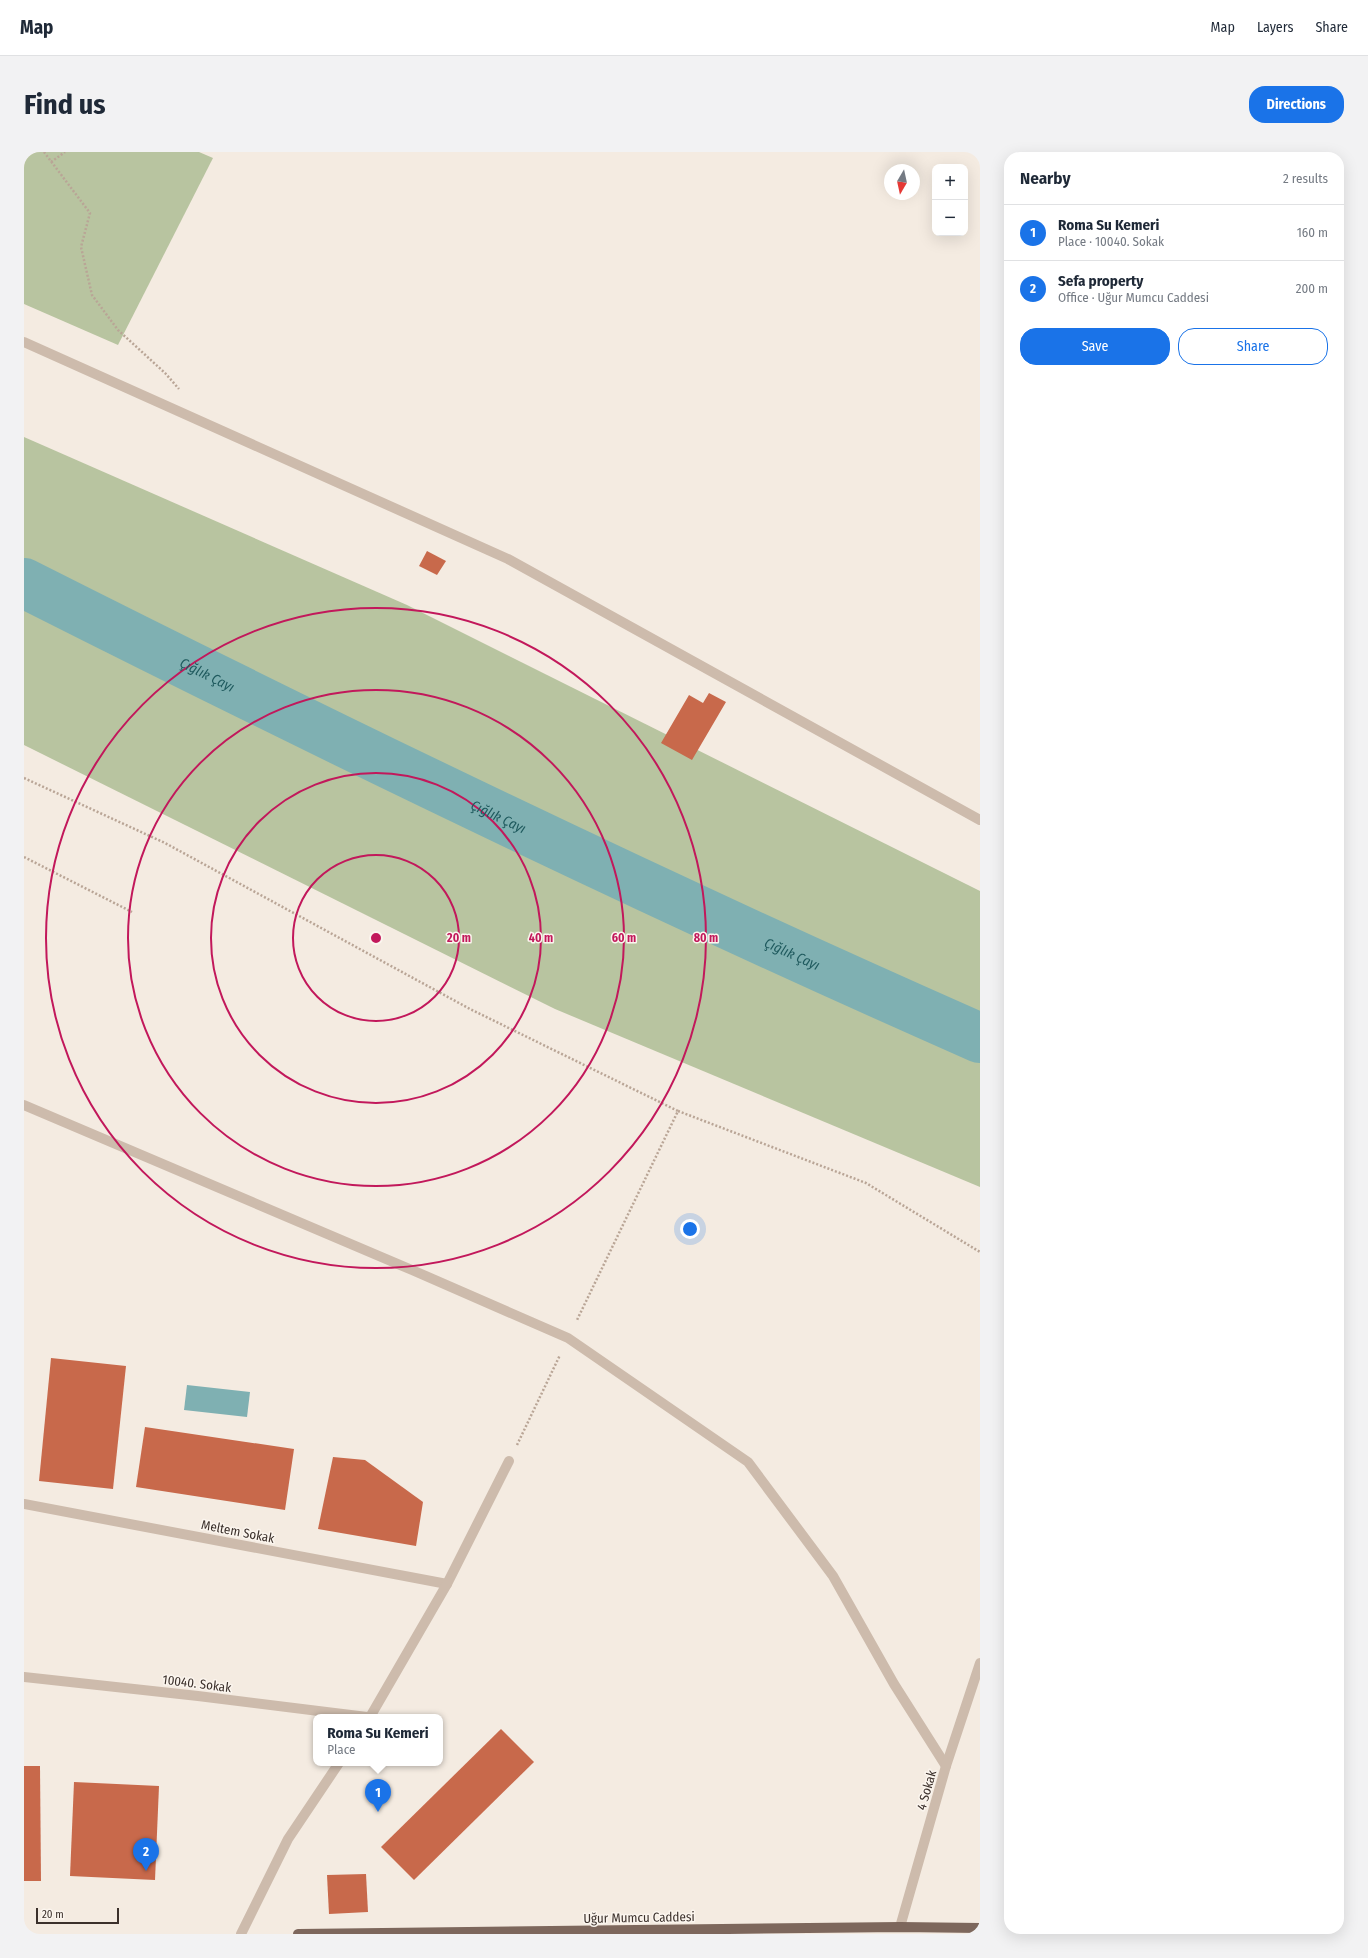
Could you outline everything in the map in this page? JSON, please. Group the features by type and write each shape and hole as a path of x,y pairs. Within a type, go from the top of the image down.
{"main road":[{"name":"Uğur Mumcu Caddesi","path":"298,1934 900,1927 980,1928"}],"street":[{"path":"24,342 508,559 980,820"},
{"path":"24,1105 568,1338 748,1462 833,1576 894,1684 946,1766"},
{"path":"372,1714 447,1584 508,1461"},
{"name":"Meltem Sokak","path":"24,1504 447,1584"},
{"name":"4 Sokak","path":"900,1927 946,1766 980,1662"},
{"name":"10040. Sokak","path":"24,1677 343,1714"},
{"path":"240,1934 288,1839 337,1766"}],"path":[{"path":"44,152 90,213 81,247 92,295 118,330 165,373 185,395"},
{"path":"52,162 65,152"},
{"path":"24,778 164,843 470,1009 678,1111 866,1183 980,1252"},
{"path":"24,857 132,912"},
{"path":"508,1461 678,1111"}],"green space":[{"path":"24,152 199,152 213,158 118,345 24,304"},
{"path":"24,437 407,605 980,891 980,1187 555,1009 24,745"}],"water":[{"path":"187,1385 250,1392 247,1417 184,1410"}],"building":[{"path":"427,551 446,561 437,575 419,566"},
{"path":"709,693 726,702 692,760 661,743 689,695 703,703"},
{"path":"51,1358 126,1366 113,1489 39,1481"},
{"path":"145,1427 294,1449 285,1510 136,1487"},
{"path":"333,1457 365,1460 423,1502 416,1546 318,1529"},
{"path":"501,1729 534,1762 414,1880 381,1847"},
{"path":"24,1766 40,1766 41,1881 24,1881"},
{"path":"74,1782 159,1786 155,1880 70,1876"},
{"path":"366,1874 368,1912 329,1914 327,1875"}],"waterway":[{"name":"Çığlık Çayı","path":"24,583 499,817 619,874 980,1038"}],"place":[{"name":"Roma Su Kemeri","path":"378,1812"},
{"name":"Sefa property","path":"146,1871"}]}
